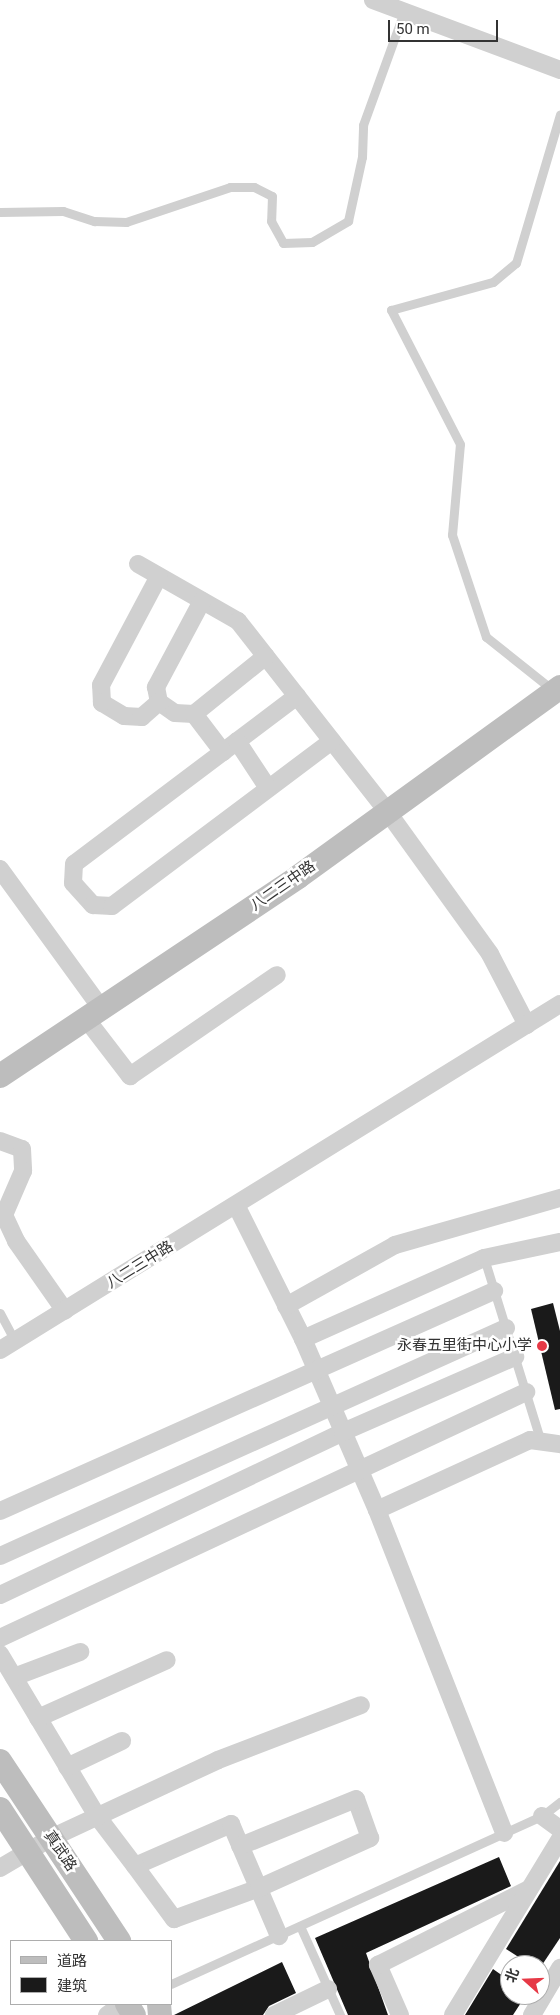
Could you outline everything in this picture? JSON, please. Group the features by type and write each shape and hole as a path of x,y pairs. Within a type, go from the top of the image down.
{"main road":[{"name":"八二三中路","path":"0,1076 95,1015 387,811 557,689"},
{"name":"真武路","path":"0,1761 118,1940"},
{"name":"真武路","path":"0,1809 85,1940"},
{"path":"126,2005 134,2015"}],"street":[{"path":"373,0 560,70"},
{"path":"138,564 238,621 387,811 490,954 527,1025"},
{"path":"159,576 101,685 102,702 124,716 142,717 159,702"},
{"path":"202,601 156,687 159,702 175,712 194,714 230,747 268,788"},
{"path":"194,714 266,656"},
{"path":"297,696 74,864 73,882 93,905 112,906 332,741"},
{"path":"0,869 95,1015 130,1076 277,975"},
{"name":"八二三中路","path":"8,1346 560,1004"},
{"path":"0,1141 22,1149 23,1171 4,1215 16,1240 65,1311"},
{"path":"286,1306 395,1245 560,1198"},
{"path":"236,1205 303,1340 377,1510 504,1833"},
{"path":"303,1340 484,1258 560,1242"},
{"path":"0,1511 315,1368 494,1291"},
{"path":"0,1556 331,1403 506,1328"},
{"path":"0,1595 343,1432 515,1357"},
{"path":"0,1638 361,1473 526,1392"},
{"path":"377,1510 530,1440 560,1444"},
{"path":"14,1677 80,1652"},
{"path":"0,1654 97,1816 174,1919 259,1888 370,1838 356,1799 240,1846"},
{"path":"38,1718 167,1660"},
{"path":"0,1868 50,1838 218,1760 361,1705"},
{"path":"67,1767 122,1741"},
{"path":"542,1816 560,1829"},
{"path":"135,1866 231,1824 279,1936"},
{"path":"453,2015 560,1839"},
{"path":"400,2015 378,1965 529,1889"},
{"path":"532,2015 560,1968"},
{"path":"274,2015 328,1989"},
{"path":"106,2015 123,2005"}],"lane":[{"path":"0,212 63,211 94,221 126,222 230,187 254,187 272,196 271,221 283,243 312,242 348,221 362,157 363,125 404,12"},
{"path":"557,689 486,637 452,535 460,444 391,310 493,282 516,263 560,114"},
{"path":"484,1258 541,1442"},
{"path":"0,1313 8,1346"},
{"path":"172,1984 542,1816 560,1802"},
{"path":"300,1926 340,2015"}],"building":[{"path":"553,1303 560,1331 560,1409 555,1410 531,1309"},
{"path":"499,1857 511,1886 366,1953 388,2015 348,2015 315,1938"},
{"path":"560,1861 560,1938 549,1955 515,1955 506,1949"},
{"path":"282,1962 296,1993 269,2006 263,2015 174,2015"},
{"path":"493,1969 500,1974 500,2005 520,2005 513,2015 465,2015"}],"place":[{"name":"永春五里街中心小学","path":"542,1346"}]}
